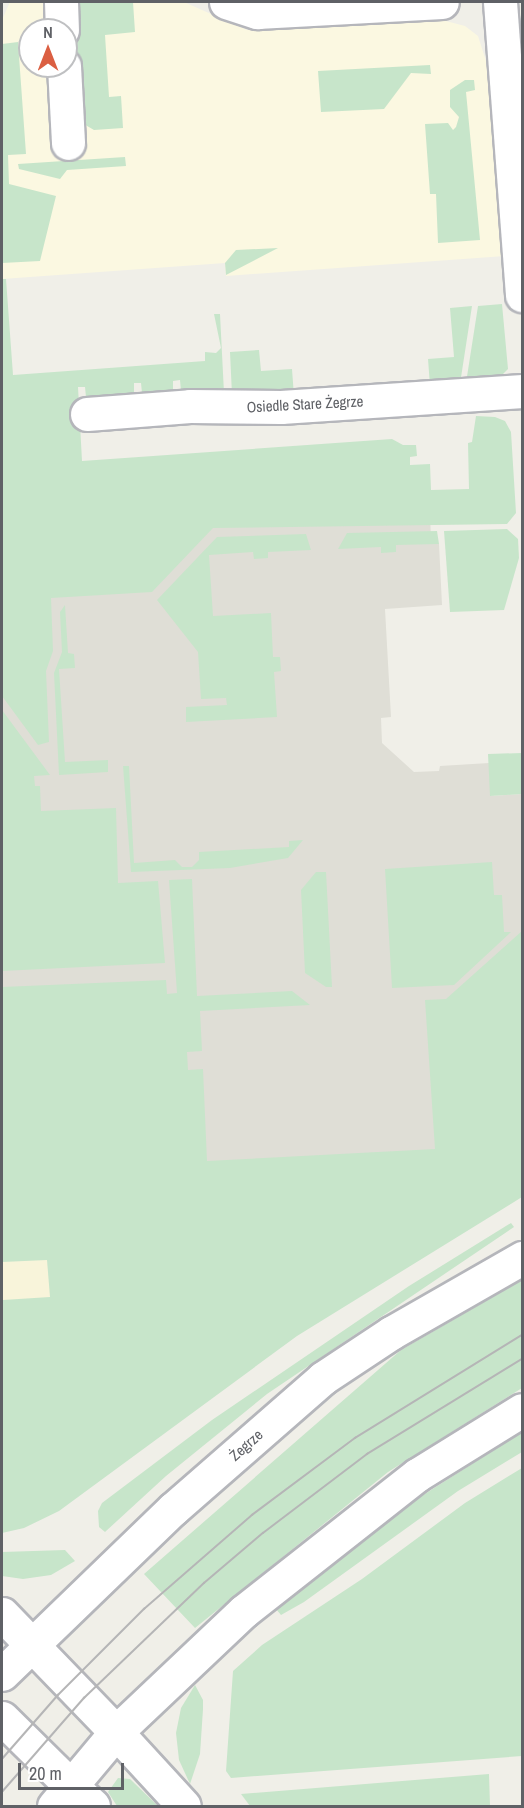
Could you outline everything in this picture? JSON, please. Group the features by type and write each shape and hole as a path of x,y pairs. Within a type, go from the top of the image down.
{"street":[{"path":"61,2 62,18"},
{"path":"226,2 257,12 442,2"},
{"path":"500,2 522,295"},
{"path":"65,78 68,143"},
{"name":"Osiedle Stare Żegrze","path":"87,414 189,406 281,407 522,391"},
{"name":"Żegrze","path":"2,1674 173,1509 316,1383 391,1333 522,1258"},
{"path":"2,1718 72,1799 116,1732 244,1611 353,1522 417,1475 522,1410"},
{"path":"2,1614 32,1643 184,1806"}],"shaded area":[{"path":"10,2 184,2 247,30 442,20 465,26 478,36 486,61 505,256 226,276 225,263 2,279 2,20"},
{"path":"2,457 430,511 431,543 439,544 442,605 385,609 391,717 381,718 382,743 414,772 439,771 440,766 489,763 491,796 522,794 522,1179 2,1396"}],"green space":[{"path":"68,2 133,2 135,32 105,35 109,97 121,96 123,128 94,130 82,123 75,106 73,78 78,78 78,18 69,18"},
{"path":"18,42 18,78 21,78 26,154 8,155 9,184 56,196 40,261 2,263 2,44"},
{"path":"430,65 431,74 411,73 384,109 321,112 318,71"},
{"path":"465,80 474,80 475,90 466,92 480,240 438,243 436,194 430,194 425,124 448,123 453,130 456,127 459,117 450,107 450,90"},
{"path":"125,157 126,166 67,170 60,179 19,169 18,164"},
{"path":"278,248 226,275 225,263 236,250"},
{"path":"2,279 6,279 13,375 205,361 205,352 216,353 221,348 214,314 220,314 224,393 181,391 180,380 173,381 173,391 142,393 141,383 134,383 134,393 86,397 85,387 78,387 82,461 392,439 403,445 416,445 417,456 410,457 410,465 430,464 431,490 469,489 468,443 472,442 476,416 495,417 505,421 511,432 516,513 507,524 213,528 152,592 51,598 53,651 46,671 49,742 38,745 2,696"},
{"path":"502,304 508,369 501,376 466,383 478,306"},
{"path":"472,306 460,384 430,386 428,359 454,357 450,308"},
{"path":"259,350 261,371 292,369 294,396 232,395 230,352"},
{"path":"507,529 518,539 519,558 504,610 450,612 444,531"},
{"path":"437,531 439,544 396,545 396,552 381,553 381,547 338,549 347,533"},
{"path":"306,534 311,550 268,552 268,558 254,559 253,552 209,555 213,616 271,613 273,657 280,657 281,671 274,672 277,717 186,722 186,707 227,705 226,698 201,699 198,652 157,600 217,537"},
{"path":"65,605 68,653 74,654 75,668 59,669 65,762 108,760 108,772 59,775 54,673 62,652 60,612"},
{"path":"2,710 50,775 34,776 35,786 40,786 41,811 116,808 118,883 158,881 165,963 2,971"},
{"path":"522,753 522,794 490,796 488,754"},
{"path":"123,766 129,766 134,863 175,860 182,867 192,867 199,860 199,852 289,847 289,841 303,840 288,858 230,868 131,872"},
{"path":"492,862 494,895 502,895 504,932 511,932 454,985 392,988 385,869"},
{"path":"316,872 326,872 332,987 326,987 305,973 301,890"},
{"path":"192,879 197,996 292,991 310,1005 200,1011 202,1051 187,1052 188,1070 203,1069 207,1161 435,1149 425,1000 446,999 522,931 522,1197 297,1336 59,1511 24,1528 2,1533 2,987 166,980 167,994 177,993 169,880"},
{"path":"511,1223 514,1227 267,1394 166,1476 105,1532 99,1527 98,1511 102,1503 212,1420 409,1286"},
{"path":"522,1280 522,1388 388,1472 195,1628 144,1574 401,1350"},
{"path":"522,1432 522,1452 458,1491 304,1602 281,1615 276,1609 409,1504"},
{"path":"522,1468 522,1756 231,1778 226,1771 233,1671 262,1645 362,1579 465,1503"},
{"path":"65,1550 75,1561 51,1575 23,1579 2,1576 2,1552"},
{"path":"195,1685 203,1700 203,1709 200,1754 190,1784 179,1760 176,1733 181,1708"},
{"path":"489,1774 490,1806 250,1806 241,1794"},
{"path":"118,1778 130,1779 158,1806 117,1806 108,1792"}],"sand":[{"path":"47,1260 50,1297 3,1300 2,1262"}],"tram line":[{"path":"2,1759 58,1695 144,1609 252,1515 355,1438 522,1335"},
{"path":"2,1792 84,1698 204,1583 263,1533 367,1454 522,1359"}]}
